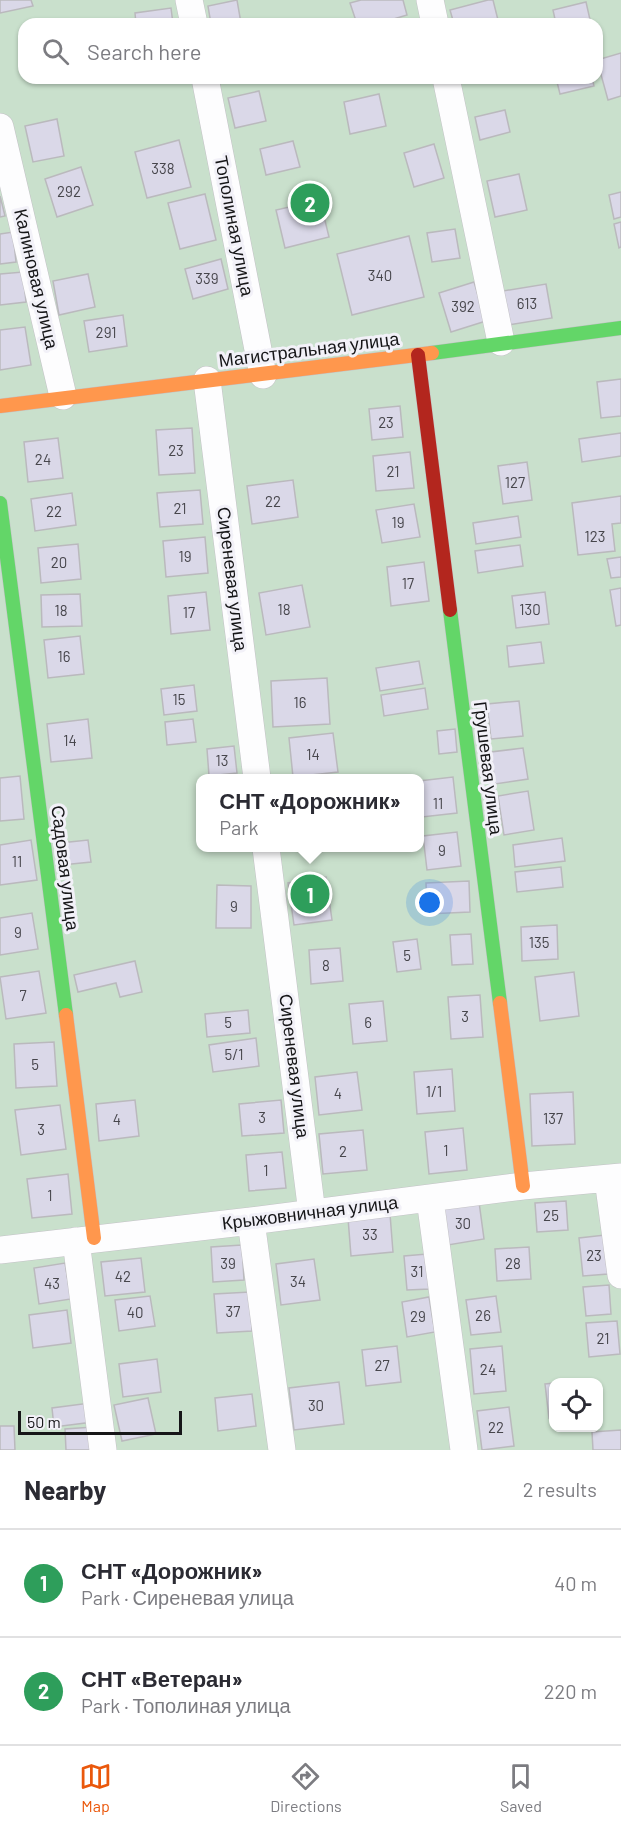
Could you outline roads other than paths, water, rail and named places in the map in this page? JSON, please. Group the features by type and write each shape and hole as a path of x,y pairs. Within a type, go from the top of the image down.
{"street":[{"path":"189,0 193,18"},
{"path":"430,0 434,18"},
{"name":"Тополиная улица","path":"206,84 263,375"},
{"path":"447,84 501,342"},
{"name":"Калиновая улица","path":"0,127 63,396"},
{"name":"Магистральная улица","path":"0,406 63,396 418,356 501,342 621,328"},
{"name":"Грушевая улица","path":"418,356 523,1185"},
{"name":"Сиреневая улица","path":"207,380 256,774"},
{"name":"Садовая улица","path":"0,503 85,1240"},
{"name":"Сиреневая улица","path":"267,852 312,1213"},
{"path":"614,1178 621,1275"},
{"name":"Крыжовничная улица","path":"0,1251 430,1199 523,1185 614,1178"},
{"path":"430,1199 464,1450"},
{"path":"251,1221 282,1450"},
{"path":"85,1240 103,1450"}],"place":[{"name":"СНТ «Ветеран»","path":"310,203"},
{"name":"СНТ «Дорожник»","path":"310,894"}]}
